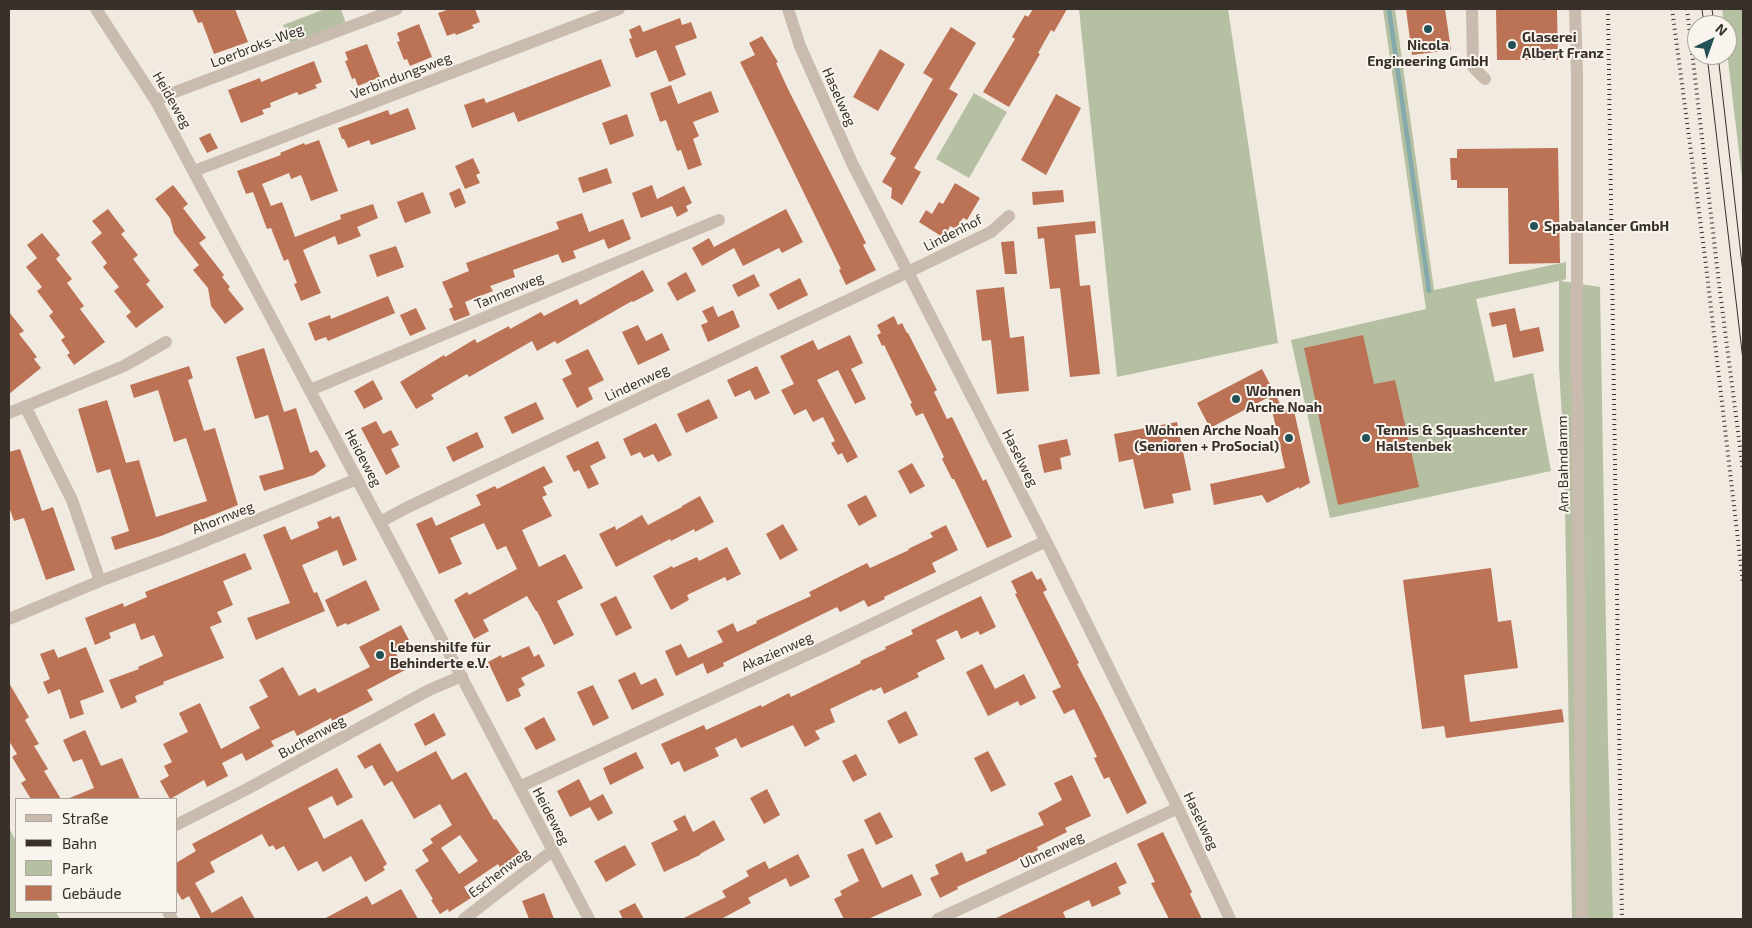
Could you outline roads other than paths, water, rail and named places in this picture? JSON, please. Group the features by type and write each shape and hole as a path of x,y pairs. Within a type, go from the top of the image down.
{"street":[{"name":"Loerbroks-Weg","path":"156,101 167,95 397,9"},
{"name":"Verbindungsweg","path":"194,171 619,9"},
{"name":"Haselweg","path":"788,9 800,46 852,164 1046,541 1178,808 1230,919"},
{"path":"1472,9 1473,67 1485,79"},
{"name":"Am Bahndamm","path":"1575,9 1582,919"},
{"name":"Heideweg","path":"99,11 156,101 194,171 462,676 588,919"},
{"name":"Lindenhof","path":"908,272 991,232 1009,216"},
{"name":"Tannenweg","path":"310,390 719,220"},
{"name":"Lindenweg","path":"380,522 408,507 908,272"},
{"path":"9,413 124,366 166,342"},
{"path":"25,406 72,500 100,581"},
{"name":"Ahornweg","path":"9,619 357,479"},
{"name":"Akazienweg","path":"519,787 822,648 1046,541"},
{"name":"Buchenweg","path":"178,824 247,789 429,690 462,676"},
{"name":"Ulmenweg","path":"938,919 1178,808"},
{"name":"Eschenweg","path":"464,919 552,851"}],"waterway":[{"path":"1389,9 1429,291"}],"tram line":[{"path":"1702,9 1703,15"},
{"path":"1712,9 1713,15"},
{"path":"1708,65 1743,360"},
{"path":"1719,65 1743,273"}],"railway":[{"path":"1608,9 1622,919"},
{"path":"1672,9 1705,257 1743,583"},
{"path":"1687,9 1743,470"}],"place":[{"name":"Nicola Engineering GmbH","path":"1428,29"},
{"name":"Glaserei Albert Franz","path":"1512,45"},
{"name":"Spabalancer GmbH","path":"1534,226"},
{"name":"Wohnen Arche Noah","path":"1236,399"},
{"name":"Wohnen Arche Noah (Senioren + ProSocial)","path":"1289,438"},
{"name":"Tennis & Squashcenter Halstenbek","path":"1366,438"},
{"name":"Lebenshilfe für Behinderte e.V.","path":"380,655"}]}
